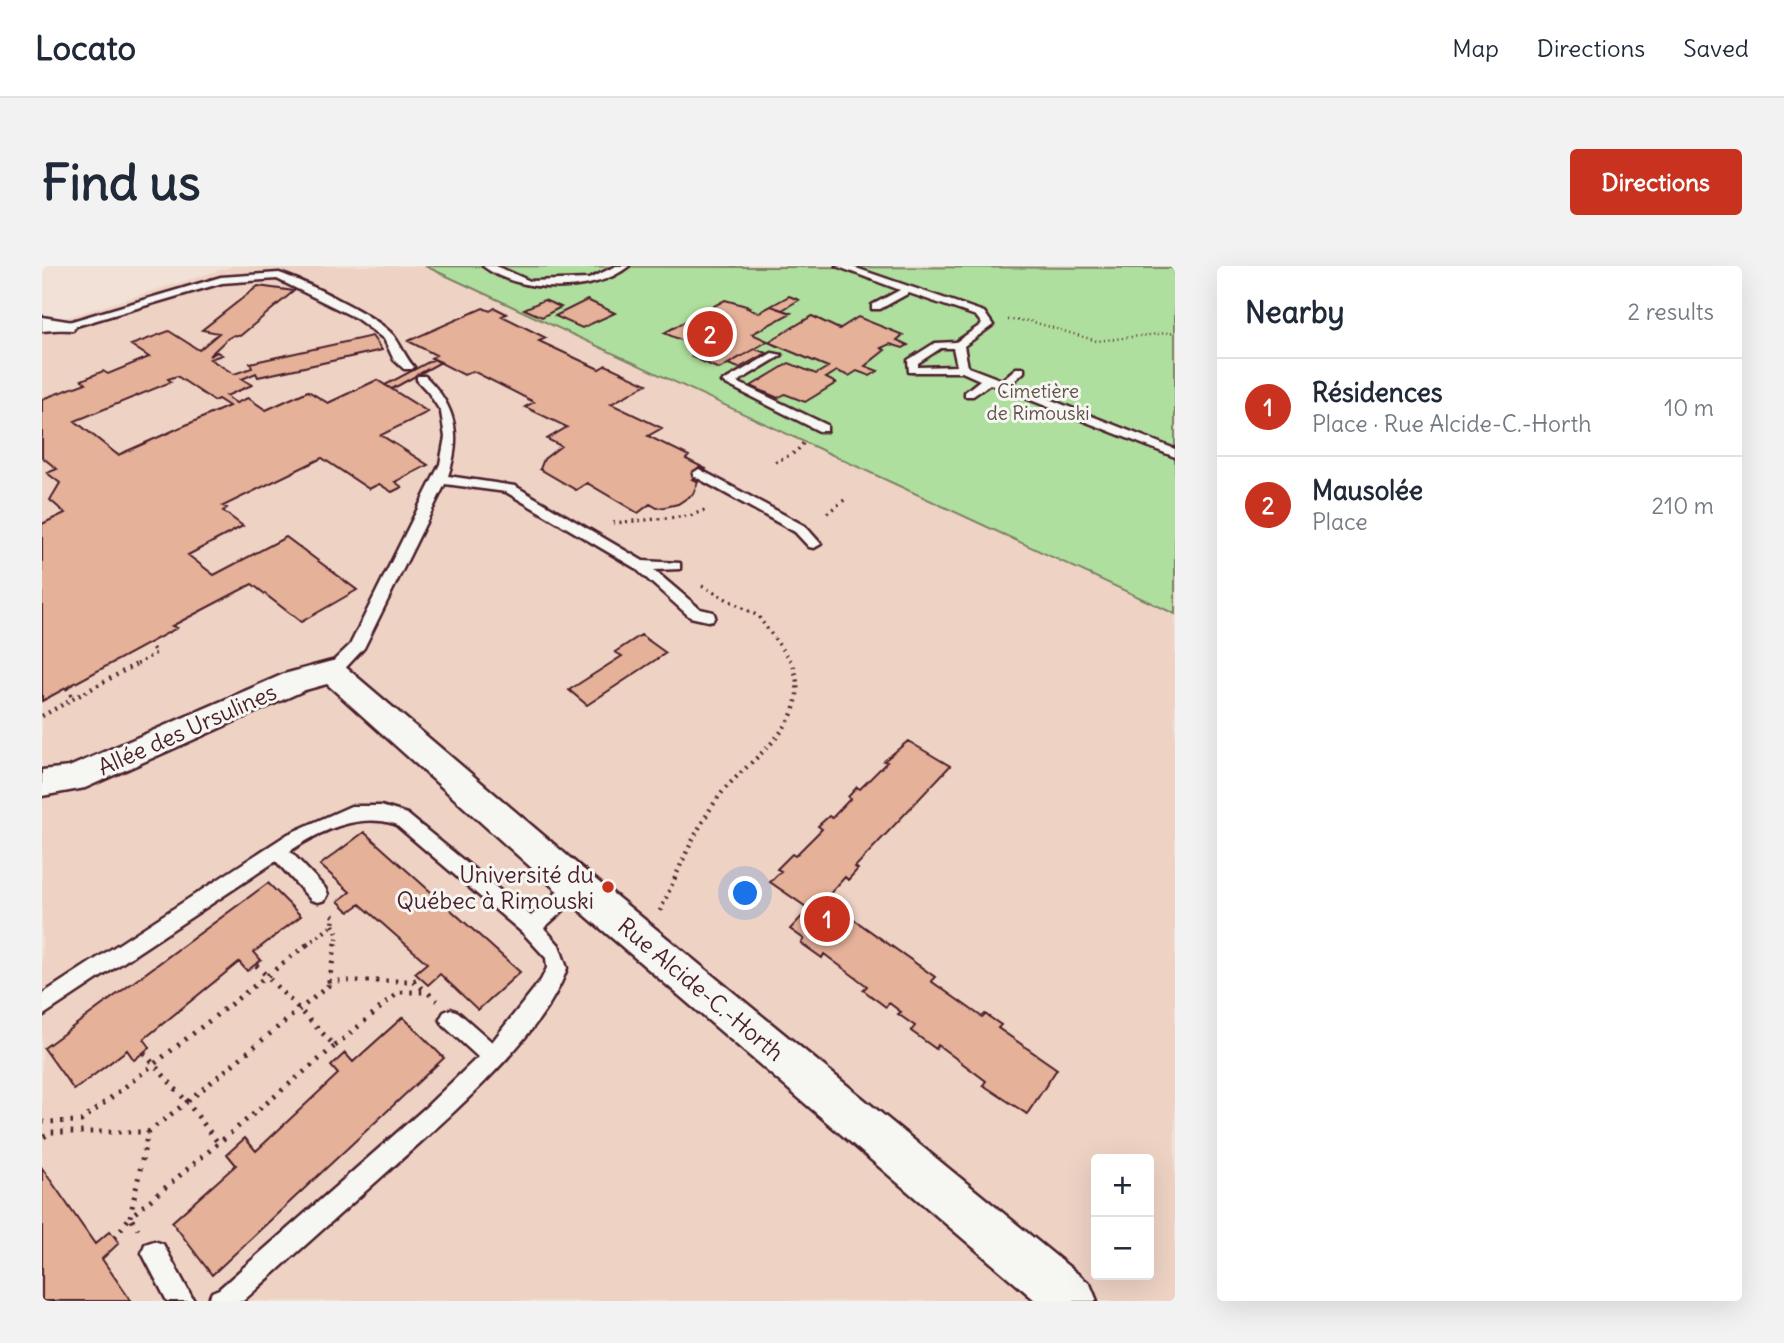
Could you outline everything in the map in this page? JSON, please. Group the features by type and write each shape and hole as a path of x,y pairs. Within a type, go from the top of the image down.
{"street":[{"path":"42,323 66,326"},
{"name":"Allée des Ursulines","path":"42,783 73,779 295,682 332,672"},
{"name":"Rue Alcide-C.-Horth","path":"332,672 577,886 1073,1301"}],"lane":[{"path":"488,266 529,284 591,282 624,266"},
{"path":"841,266 979,314 988,325 958,345 939,345 912,362 913,370"},
{"path":"42,328 66,326 172,297 221,280 279,276 360,316 390,337 400,360 408,367"},
{"path":"876,307 909,289"},
{"path":"958,345 963,369"},
{"path":"776,355 728,382 823,428"},
{"path":"902,379 913,370 963,369 1175,453"},
{"path":"1003,385 1020,370"},
{"path":"332,672 356,648 451,455 451,426 445,407 433,389 421,378"},
{"path":"969,394 989,379"},
{"path":"699,473 800,529 814,544"},
{"path":"441,479 510,488 640,565 695,613 708,616"},
{"path":"640,565 668,566"},
{"path":"42,1006 294,839 351,813 381,813 401,819 531,928 552,950 558,967 552,982 494,1057 433,1116 228,1298 220,1301"},
{"path":"278,850 318,894"},
{"path":"531,928 577,886"},
{"path":"450,1018 494,1057"},
{"path":"154,1253 181,1301"}],"path":[{"path":"984,320 1030,321 1097,341 1175,332"},
{"path":"775,462 796,452"},
{"path":"827,513 847,498"},
{"path":"580,530 593,524 690,516 705,510 696,506"},
{"path":"647,944 675,875 699,829 721,794 761,756 789,720 798,697 798,677 791,658 758,616 668,566"},
{"path":"42,716 156,653 149,643"},
{"path":"67,688 73,698"},
{"path":"42,1122 81,1121 332,925 334,916 319,903 318,894"},
{"path":"50,1132 148,1132 328,986 338,935 332,925"},
{"path":"255,964 335,1046"},
{"path":"328,981 414,981 421,978"},
{"path":"414,981 446,1009 450,1018"},
{"path":"148,1132 130,1217 399,992 427,992"},
{"path":"144,1053 187,1101 219,1144"},
{"path":"44,1137 50,1132 53,1121"}],"shaded area":[{"name":"Université du Québec à Rimouski","path":"233,266 425,266 1175,614 1175,1301 42,1301 42,325"}],"green space":[{"name":"Cimetière de Rimouski","path":"425,266 1175,268 1175,614"}],"building":[{"path":"258,286 294,291 240,336 234,335 227,339 209,356 217,352 222,355 210,359 234,374 252,368 250,363 372,336 382,350 258,377 256,373 242,379 252,385 226,396 236,403 248,398 266,410 308,391 328,403 377,380 428,412 381,435 428,465 395,482 402,487 392,492 379,484 369,489 322,458 223,506 227,508 223,511 243,526 188,555 214,575 286,537 357,590 301,622 252,584 172,626 177,628 42,701 42,524 65,513 50,500 60,483 47,473 57,469 42,457 42,399 86,383 82,380 103,371 108,374 149,357 131,345 169,331 199,350 219,333 202,330","holes":["177,376 214,401 218,399 229,406 118,455 75,421 171,382 168,379"]},
{"path":"789,296 799,300 782,310 771,306"},
{"path":"544,300 561,307 542,317 524,309"},
{"path":"587,300 615,313 582,328 555,316"},
{"path":"725,300 750,307 747,308 758,313 771,306 791,313 752,334 768,341 719,369 692,357 705,350 664,333"},
{"path":"483,308 490,311 495,308 507,314 502,316 546,338 539,341 599,369 606,365 647,384 611,404 662,428 648,436 689,456 686,459 706,469 692,479 698,482 693,494 678,504 657,508 650,504 638,513 587,483 576,490 540,469 544,459 561,446 547,439 567,427 525,407 534,402 473,371 464,375 431,358 436,355 408,341"},
{"path":"812,316 839,329 858,317 903,335 897,340 908,345 903,348 890,344 881,348 885,350 865,366 878,371 870,376 857,371 849,376 837,371 826,378 836,383 805,402 785,394 778,398 751,386 789,363 816,374 828,367 768,342"},
{"path":"755,349 766,353 739,368 728,364"},
{"path":"434,359 441,362 392,389 385,385"},
{"path":"641,635 666,653 587,705 569,690 622,656 615,652"},
{"path":"908,741 950,766 855,867 858,869 848,880 845,877 825,899 935,977 931,981 982,1017 985,1014 1001,1025 998,1028 1057,1069 1027,1114 983,1085 986,1081 938,1045 936,1049 911,1031 915,1026 898,1014 901,1012 889,1003 886,1007 863,990 867,986 824,954 822,958 801,943 804,939 790,929 809,909 770,882 781,871 777,869 792,854 795,856 822,829 818,826 829,816 832,818 857,787 860,789 887,762 884,761"},
{"path":"364,832 520,972 478,1010 440,974 428,985 415,973 427,963 360,904 349,912 338,901 350,892 320,865"},
{"path":"268,883 301,916 254,952 261,960 247,971 239,962 144,1039 150,1047 134,1060 127,1050 74,1090 44,1048"},
{"path":"403,1017 444,1058 212,1275 172,1222 236,1165 227,1154 245,1138 256,1151 338,1074 331,1066 345,1053 353,1062"},
{"path":"42,1168 95,1244 110,1231 119,1243 102,1259 131,1301 42,1301"}],"place":[{"name":"Mausolée","path":"710,334"},
{"name":"Université du Québec à Rimouski","path":"608,887"},
{"name":"Résidences","path":"827,919"}]}
